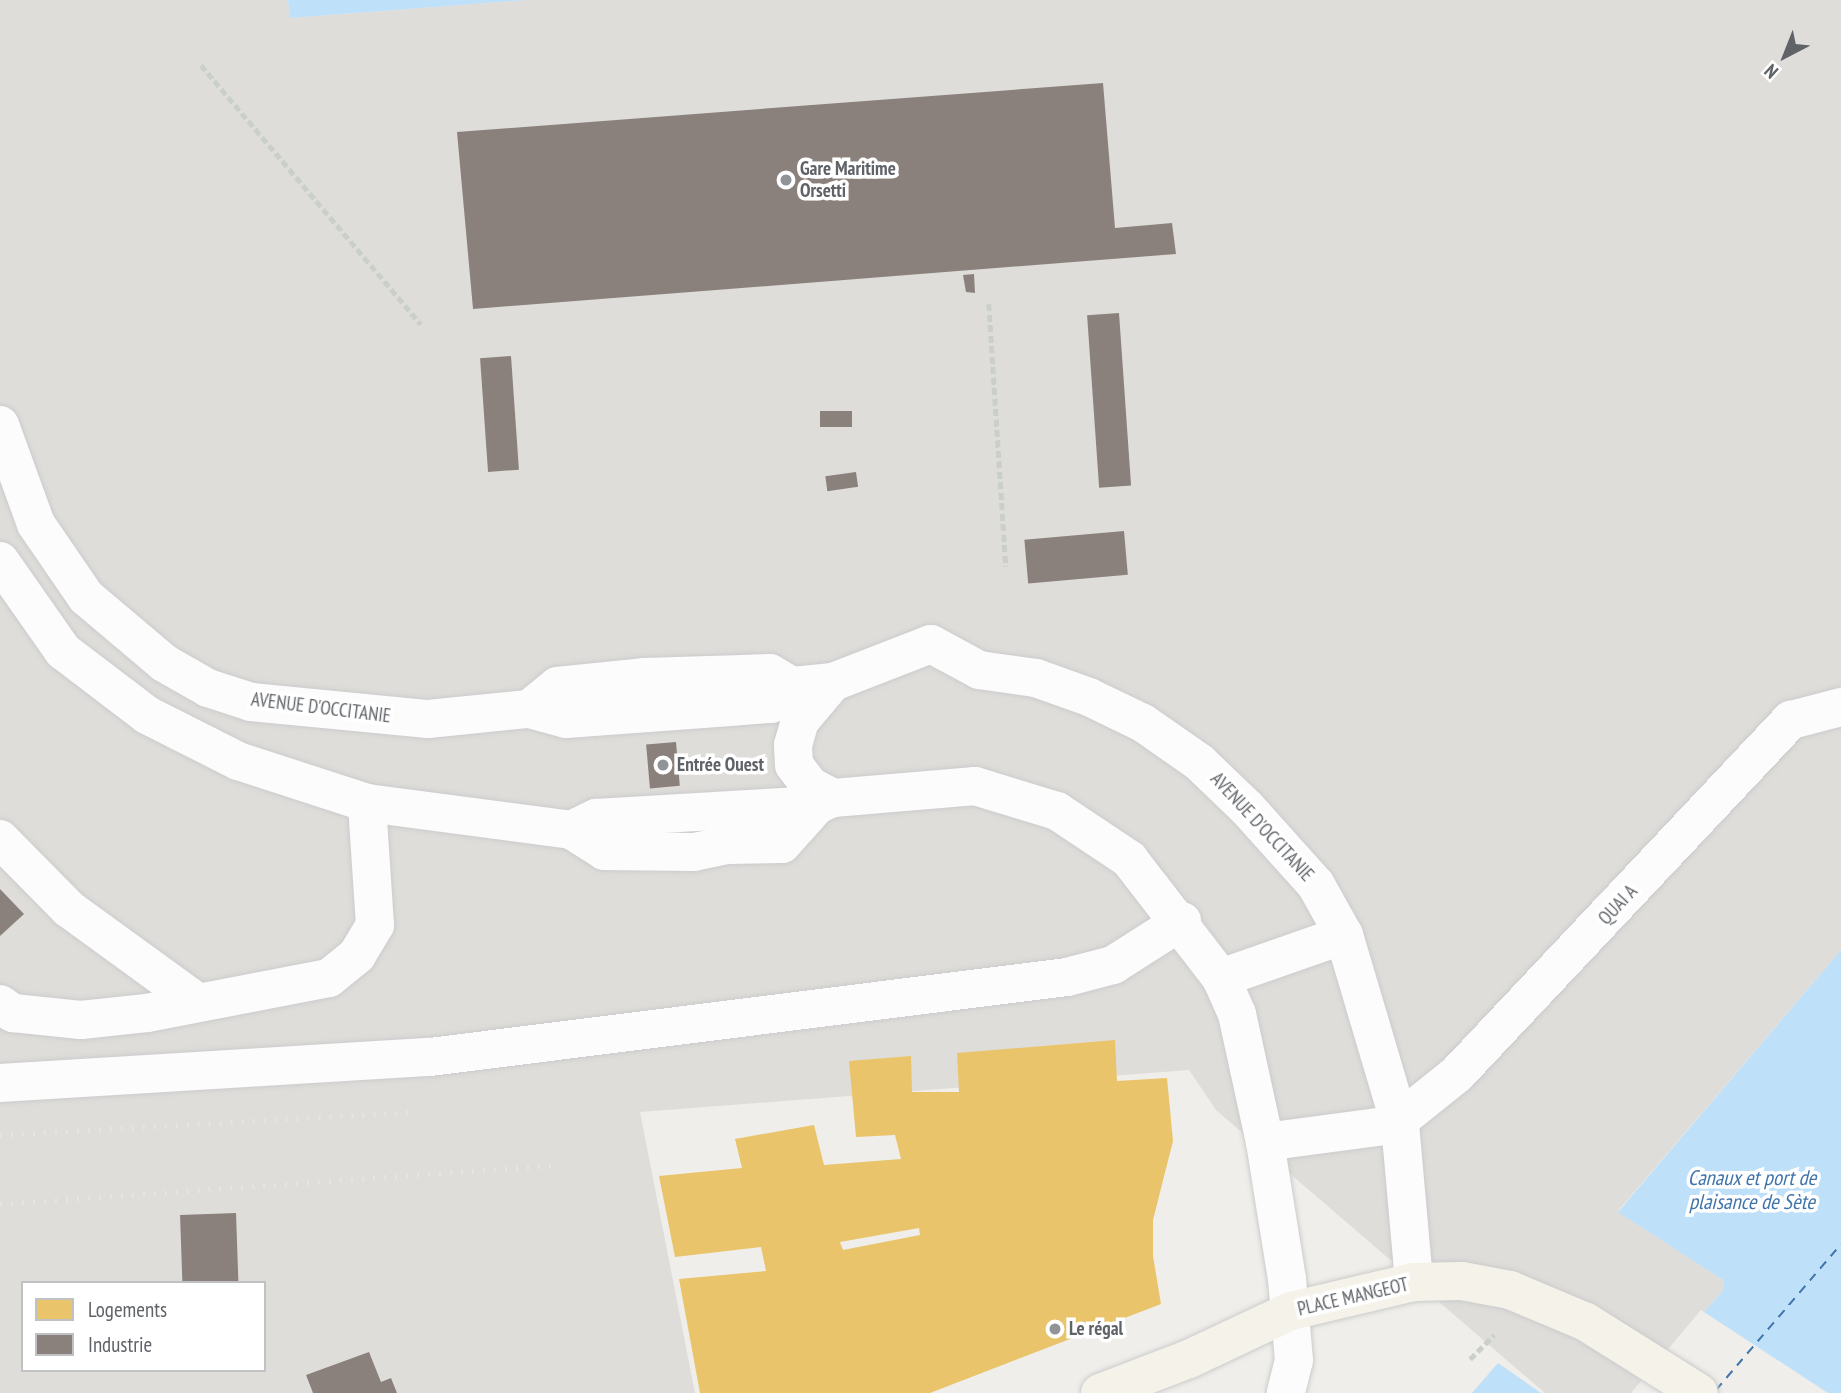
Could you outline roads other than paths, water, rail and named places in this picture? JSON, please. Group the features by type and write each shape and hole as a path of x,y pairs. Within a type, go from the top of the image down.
{"main road":[{"name":"PLACE MANGEOT","path":"1100,1393 1189,1359 1291,1311 1414,1282 1462,1281 1510,1290 1586,1322 1638,1352 1699,1393"}],"street":[{"name":"AVENUE D'OCCITANIE","path":"0,425 36,524 86,597 153,655 208,688 251,702 428,719 529,709 557,686 644,677 770,673 792,685 833,682 931,644 979,670 1036,678 1143,723 1199,762 1247,808 1316,885 1343,935 1401,1121 1414,1282"},
{"path":"0,561 63,651 147,715 238,761 367,803 570,830 604,851 694,852 728,845 782,844 825,802 975,786 1057,811 1129,859 1182,921 1221,978 1237,1014 1265,1142 1291,1311 1294,1360 1286,1393"},
{"name":"AVENUE D'OCCITANIE","path":"825,802 794,765 793,745 800,721 833,682"},
{"name":"QUAI A","path":"1401,1121 1457,1074 1790,720 1841,707"},
{"path":"0,1004 13,1013 81,1020 330,978 357,955 375,925 371,898 367,803"},
{"path":"0,810 0,818"},
{"path":"0,839 69,909 197,1002"},
{"path":"0,1083 430,1057 1068,977 1113,965 1182,921"},
{"path":"1221,978 1343,935"},
{"path":"1265,1142 1401,1121"}],"water":[{"path":"288,0 527,0 290,18"},
{"name":"Canaux et port de plaisance de Sète","path":"1841,950 1841,1393 1634,1393 1724,1289 1723,1280 1618,1212"},
{"path":"1498,1363 1541,1393 1472,1393"}],"railway":[{"path":"0,1135 412,1112"},
{"path":"0,1204 558,1165"}],"place":[{"name":"Gare Maritime Orsetti","path":"786,180"},
{"name":"Entrée Ouest","path":"663,765"},
{"name":"Le régal","path":"1055,1329"}]}
